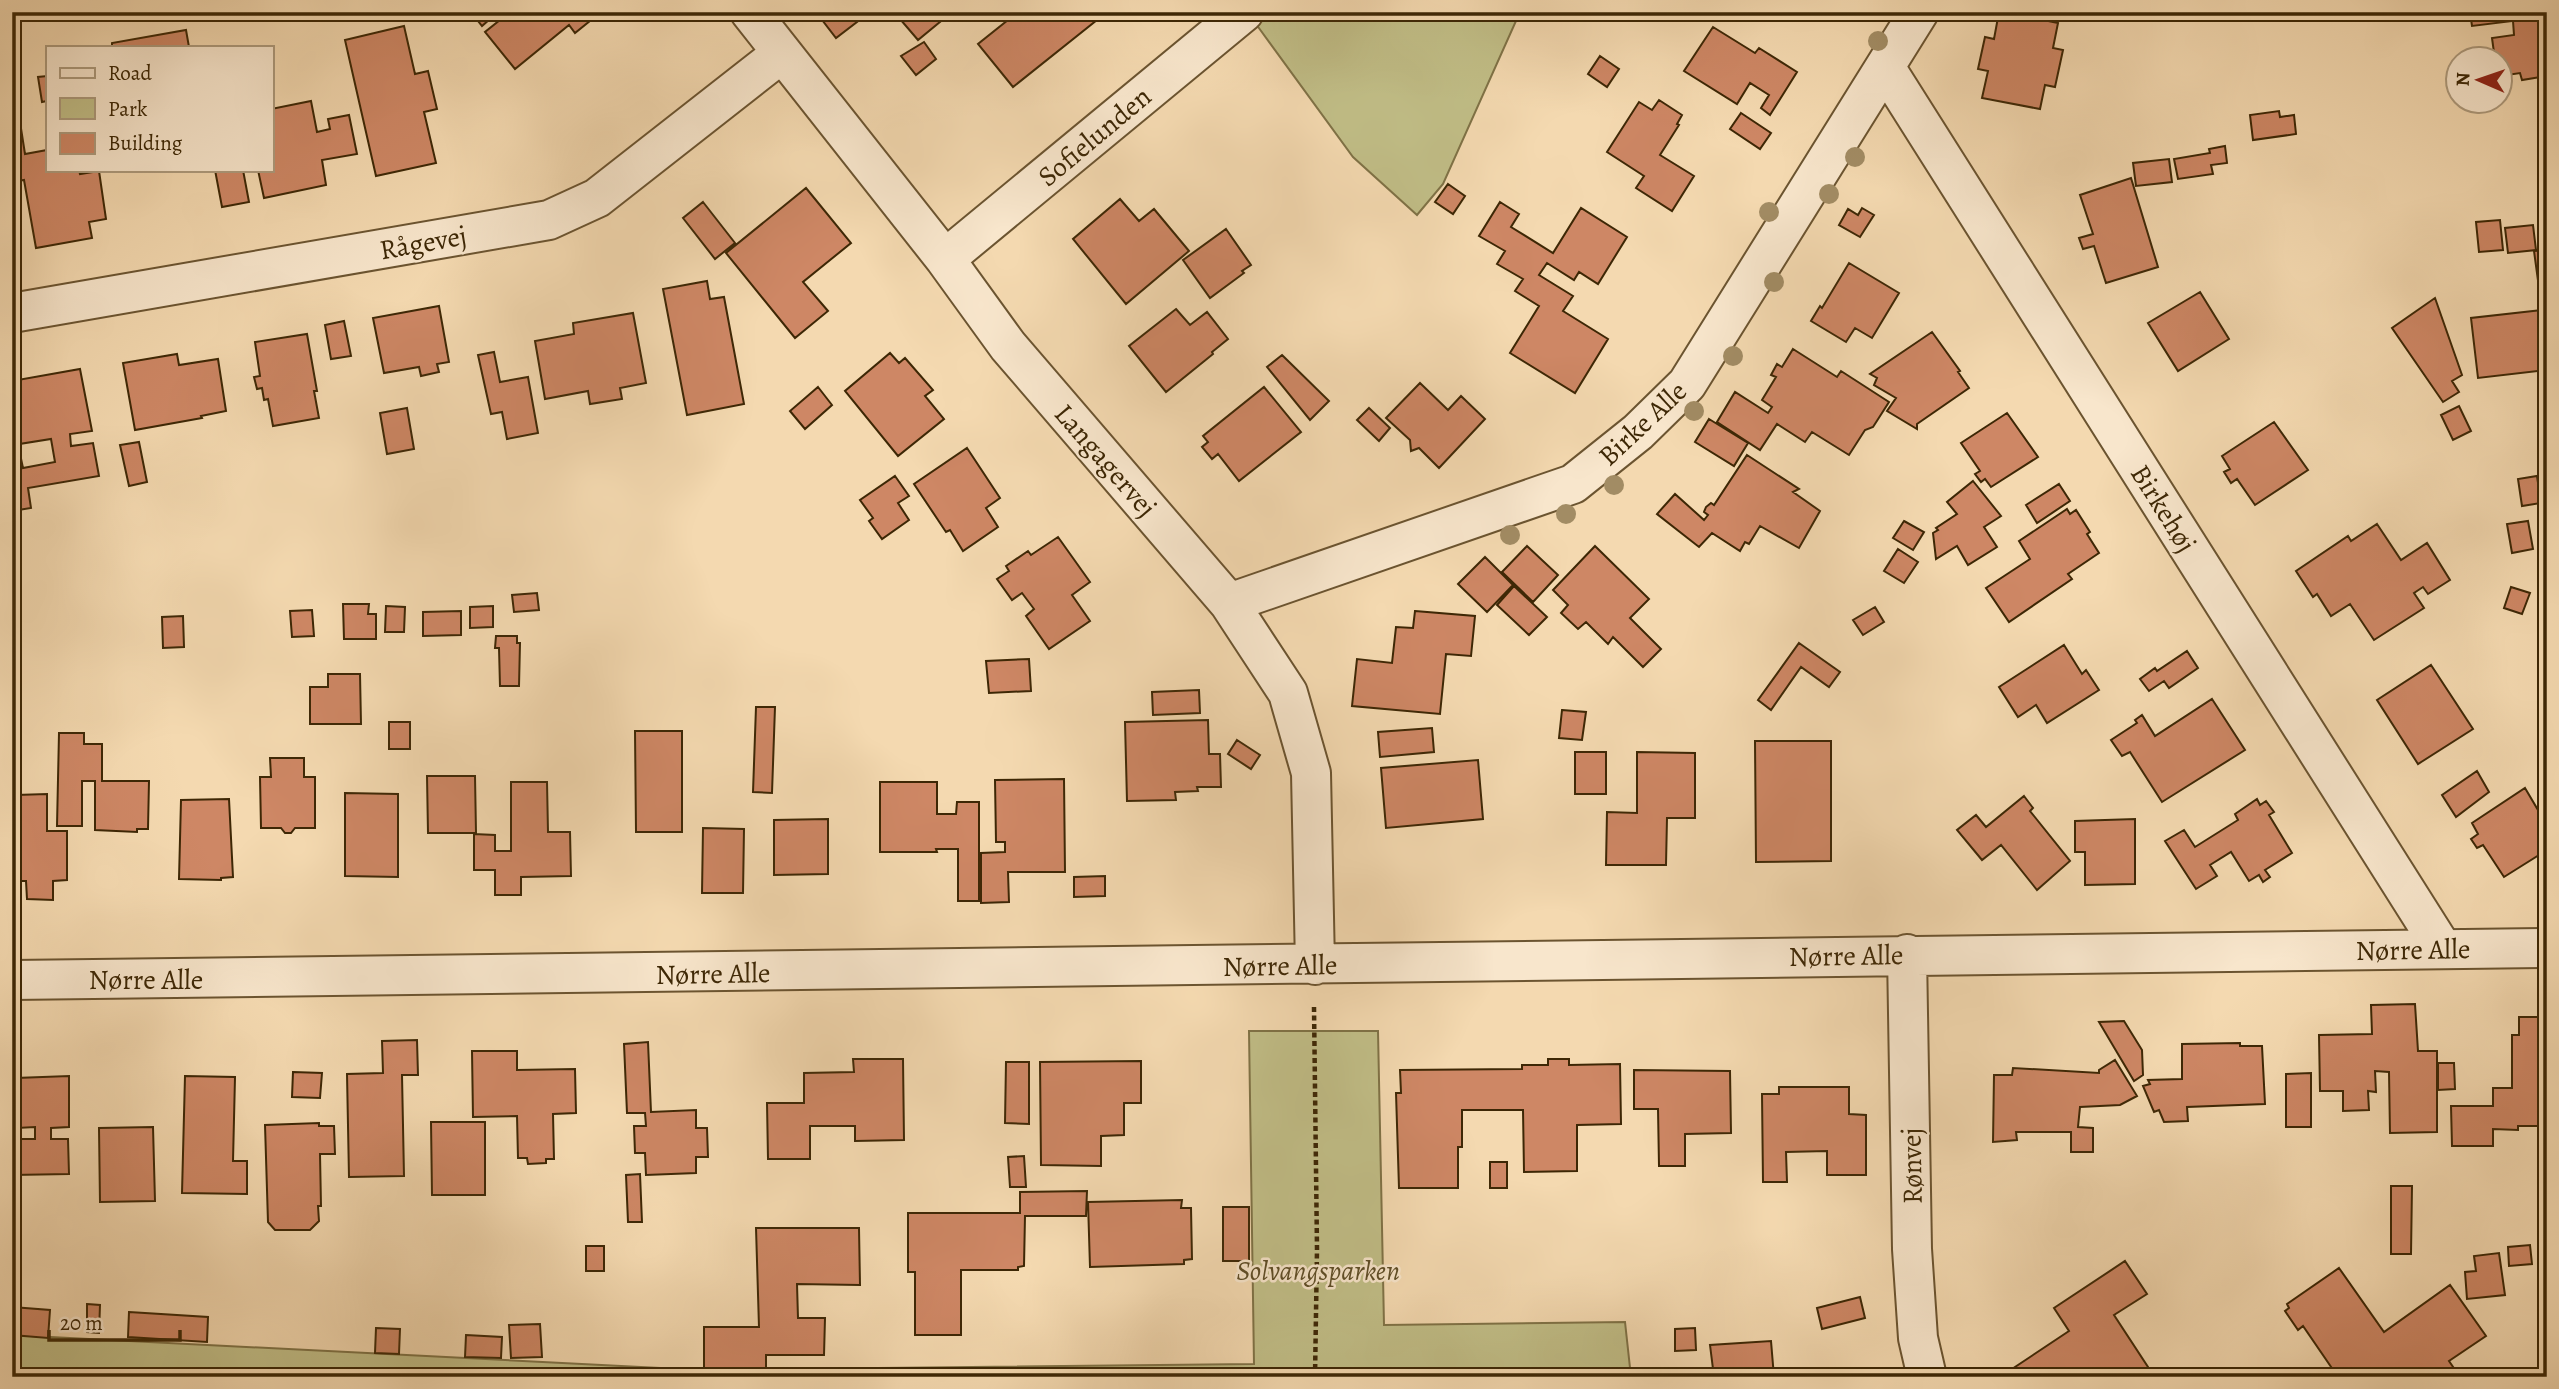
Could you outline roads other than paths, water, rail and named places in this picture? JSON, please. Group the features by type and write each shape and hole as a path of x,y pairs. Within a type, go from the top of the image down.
{"street":[{"name":"Langagervej","path":"750,12 945,259 1008,346 1229,603 1288,693 1311,773 1315,965"},
{"name":"Sofielunden","path":"945,259 1244,12"},
{"name":"Birke Alle","path":"1229,603 1573,484 1638,432 1687,384 1919,12"},
{"name":"Rågevej","path":"12,313 549,220 597,198 782,53"},
{"name":"Birkehøj","path":"1885,67 2442,948"},
{"name":"Nørre Alle","path":"12,980 2547,948"},
{"name":"Rønvej","path":"1907,954 1912,1249 1918,1338 1927,1377"}],"park label":[{"name":"Solvangsparken","path":"1318,1270"}]}
